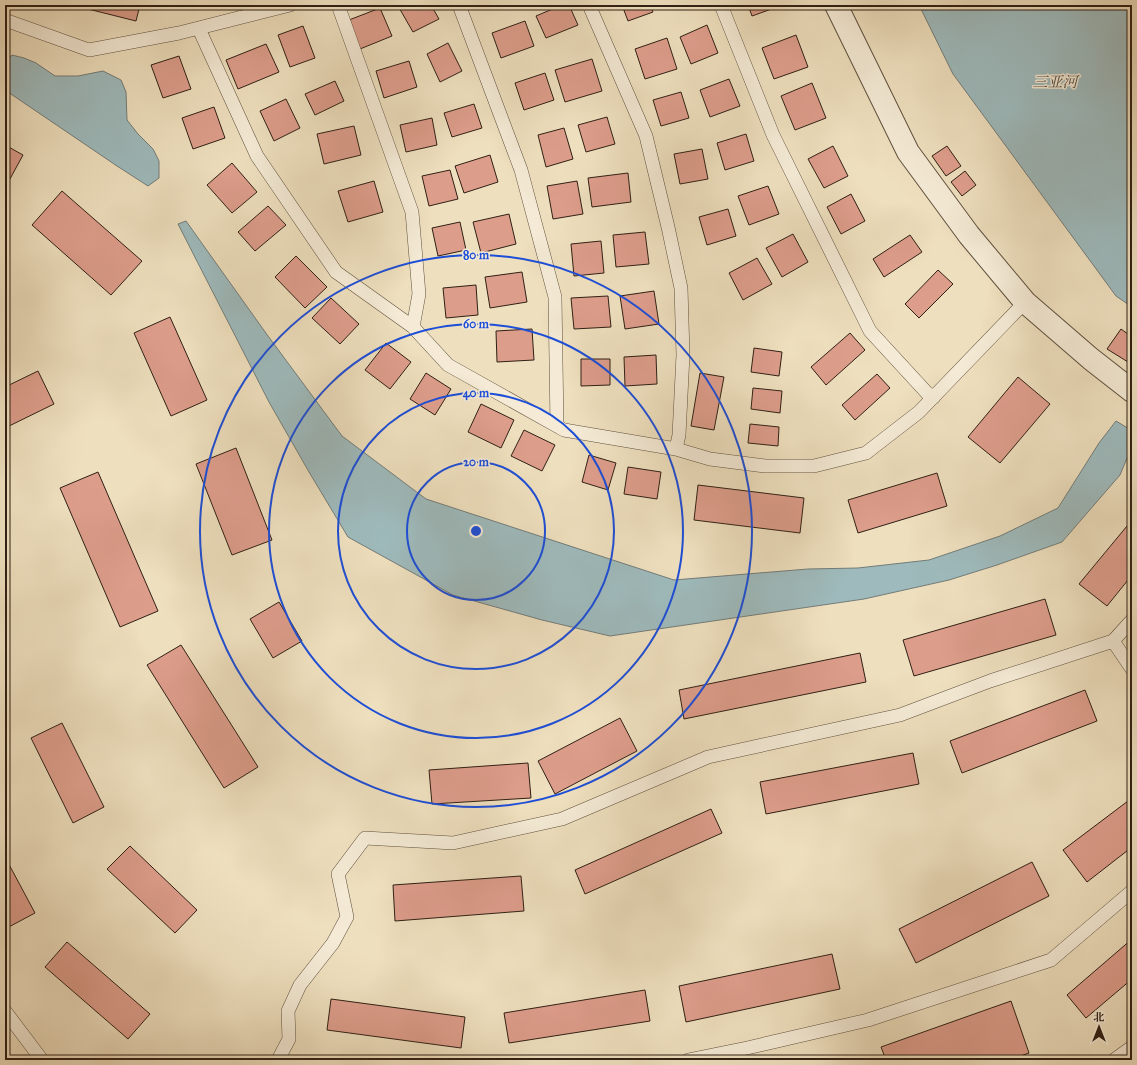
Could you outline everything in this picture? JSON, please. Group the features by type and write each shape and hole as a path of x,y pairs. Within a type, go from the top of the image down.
{"street":[{"path":"836,5 908,152 969,235 1025,302 1091,359 1132,391"}],"lane":[{"path":"5,20 89,50 179,34 290,5"},
{"path":"338,5 412,212 419,294 413,327"},
{"path":"459,5 521,170 555,297 557,426"},
{"path":"589,5 646,136 681,288 683,356 679,435 676,449"},
{"path":"721,5 773,135 870,331 927,393 934,397"},
{"path":"199,28 257,156 336,272 413,327 448,365 564,430 676,449 710,459 765,466 814,466 866,453 919,412 1025,302"},
{"path":"278,1060 289,1039 288,1011 300,985 333,943 347,917 338,874 365,838 453,843 562,819 708,757 900,715 990,681 1113,642 1132,620"},
{"path":"1113,642 1132,669"},
{"path":"688,1060 868,1020 1051,960 1132,891"},
{"path":"5,1011 42,1060"},
{"path":"1114,1060 1132,1047"}],"water":[{"name":"三亚河","path":"919,5 1132,5 1132,307 1116,296 953,74"},
{"path":"12,55 36,63 55,76 78,76 103,71 121,80 126,92 127,120 153,149 159,161 159,178 148,186 5,90 5,63"},
{"path":"186,221 342,436 426,499 674,580 808,569 858,568 929,560 1000,536 1058,508 1099,443 1116,421 1131,430 1132,446 1120,475 1062,542 949,580 864,599 610,636 542,620 453,595 348,537 269,402 178,224"}],"building":[{"path":"72,5 140,5 136,21"},
{"path":"431,5 439,19 413,32 398,6"},
{"path":"562,5 569,5 578,25 546,38 536,16"},
{"path":"622,5 650,5 653,12 628,21"},
{"path":"663,5 674,5 664,9"},
{"path":"748,5 780,5 780,6 752,16"},
{"path":"380,8 392,36 360,49 349,20"},
{"path":"525,21 534,46 501,58 492,33"},
{"path":"707,25 718,53 691,64 680,37"},
{"path":"303,26 315,58 290,67 278,35"},
{"path":"796,35 808,67 774,79 762,48"},
{"path":"667,38 677,69 645,79 635,49"},
{"path":"448,43 462,71 440,82 427,54"},
{"path":"266,44 279,72 238,89 226,60"},
{"path":"179,56 191,89 163,98 151,65"},
{"path":"592,59 602,91 565,102 555,70"},
{"path":"409,61 417,87 384,98 376,71"},
{"path":"545,73 554,100 524,110 515,83"},
{"path":"729,79 740,106 710,117 700,90"},
{"path":"335,81 344,101 315,115 305,94"},
{"path":"812,83 826,118 795,130 781,96"},
{"path":"681,92 689,118 661,126 653,100"},
{"path":"286,99 300,128 274,141 260,111"},
{"path":"474,104 482,128 452,137 444,113"},
{"path":"214,107 225,138 193,149 182,118"},
{"path":"607,117 615,144 586,152 578,125"},
{"path":"432,118 437,145 406,152 400,125"},
{"path":"354,126 361,155 324,164 317,134"},
{"path":"564,128 573,159 546,167 538,135"},
{"path":"746,134 754,161 725,170 717,143"},
{"path":"5,145 23,155 5,188"},
{"path":"833,146 848,176 824,188 808,159"},
{"path":"947,146 961,166 946,176 932,156"},
{"path":"702,149 708,179 680,184 674,154"},
{"path":"490,155 498,182 464,193 455,166"},
{"path":"232,163 257,192 232,213 207,185"},
{"path":"450,170 458,199 429,206 422,176"},
{"path":"965,171 976,185 962,196 951,182"},
{"path":"628,173 631,202 592,207 588,178"},
{"path":"374,181 383,212 348,222 338,191"},
{"path":"577,181 583,214 553,219 547,186"},
{"path":"768,186 779,214 749,225 738,196"},
{"path":"62,191 142,261 111,295 32,225"},
{"path":"851,194 865,221 841,234 827,207"},
{"path":"268,206 286,225 255,251 238,232"},
{"path":"728,209 736,236 707,245 699,217"},
{"path":"509,214 516,244 481,253 473,222"},
{"path":"460,222 466,250 438,256 432,228"},
{"path":"645,232 649,264 616,267 613,235"},
{"path":"793,234 808,262 782,277 766,248"},
{"path":"910,235 922,252 884,277 873,259"},
{"path":"601,241 604,273 574,276 571,244"},
{"path":"296,256 327,287 305,308 275,277"},
{"path":"757,258 772,284 743,300 729,273"},
{"path":"938,270 953,284 919,318 905,304"},
{"path":"522,272 527,302 490,308 485,277"},
{"path":"476,285 478,315 446,318 443,288"},
{"path":"654,291 659,324 625,329 620,296"},
{"path":"608,296 611,327 574,329 571,298"},
{"path":"331,298 359,324 340,344 312,318"},
{"path":"170,317 207,400 171,416 134,333"},
{"path":"532,329 534,360 497,362 496,331"},
{"path":"1121,329 1132,337 1132,356 1128,362 1107,349"},
{"path":"850,333 865,350 826,385 811,367"},
{"path":"386,343 411,362 390,389 365,370"},
{"path":"754,348 782,352 779,376 751,372"},
{"path":"656,355 657,384 625,386 624,357"},
{"path":"581,359 610,359 610,385 581,386"},
{"path":"38,371 54,404 5,428 5,387"},
{"path":"426,373 451,389 435,415 410,399"},
{"path":"700,373 724,377 714,430 691,426"},
{"path":"877,374 890,388 855,420 842,405"},
{"path":"1018,377 1050,404 1000,463 968,437"},
{"path":"753,388 782,391 780,413 751,409"},
{"path":"481,404 514,420 501,448 468,432"},
{"path":"750,424 779,427 778,446 748,443"},
{"path":"524,430 555,445 542,471 511,456"},
{"path":"236,448 272,540 232,555 196,464"},
{"path":"589,455 616,463 608,490 582,482"},
{"path":"628,467 661,472 657,499 624,494"},
{"path":"98,472 158,611 120,627 60,488"},
{"path":"937,473 947,506 858,533 848,500"},
{"path":"698,485 804,498 800,533 694,520"},
{"path":"1132,520 1132,575 1107,606 1079,584"},
{"path":"1045,599 1056,635 914,676 903,640"},
{"path":"279,602 302,641 273,658 250,619"},
{"path":"181,645 258,767 224,788 147,665"},
{"path":"860,653 866,682 684,719 679,690"},
{"path":"1085,690 1097,721 962,773 950,741"},
{"path":"620,718 637,751 555,794 538,761"},
{"path":"62,723 104,807 73,823 31,738"},
{"path":"913,753 919,784 766,814 760,782"},
{"path":"528,763 531,798 432,804 429,770"},
{"path":"1132,798 1132,847 1087,882 1063,850"},
{"path":"711,809 722,833 585,894 575,870"},
{"path":"130,846 197,910 175,933 107,869"},
{"path":"5,857 35,913 5,929"},
{"path":"1032,862 1049,896 916,963 899,929"},
{"path":"521,876 524,911 395,921 393,885"},
{"path":"1132,939 1132,979 1086,1018 1067,995"},
{"path":"67,942 150,1014 128,1039 45,967"},
{"path":"832,954 840,989 686,1022 679,986"},
{"path":"645,990 650,1021 509,1043 504,1013"},
{"path":"331,999 465,1017 461,1048 327,1030"},
{"path":"1011,1001 1029,1053 1009,1060 886,1060 881,1047"}]}
